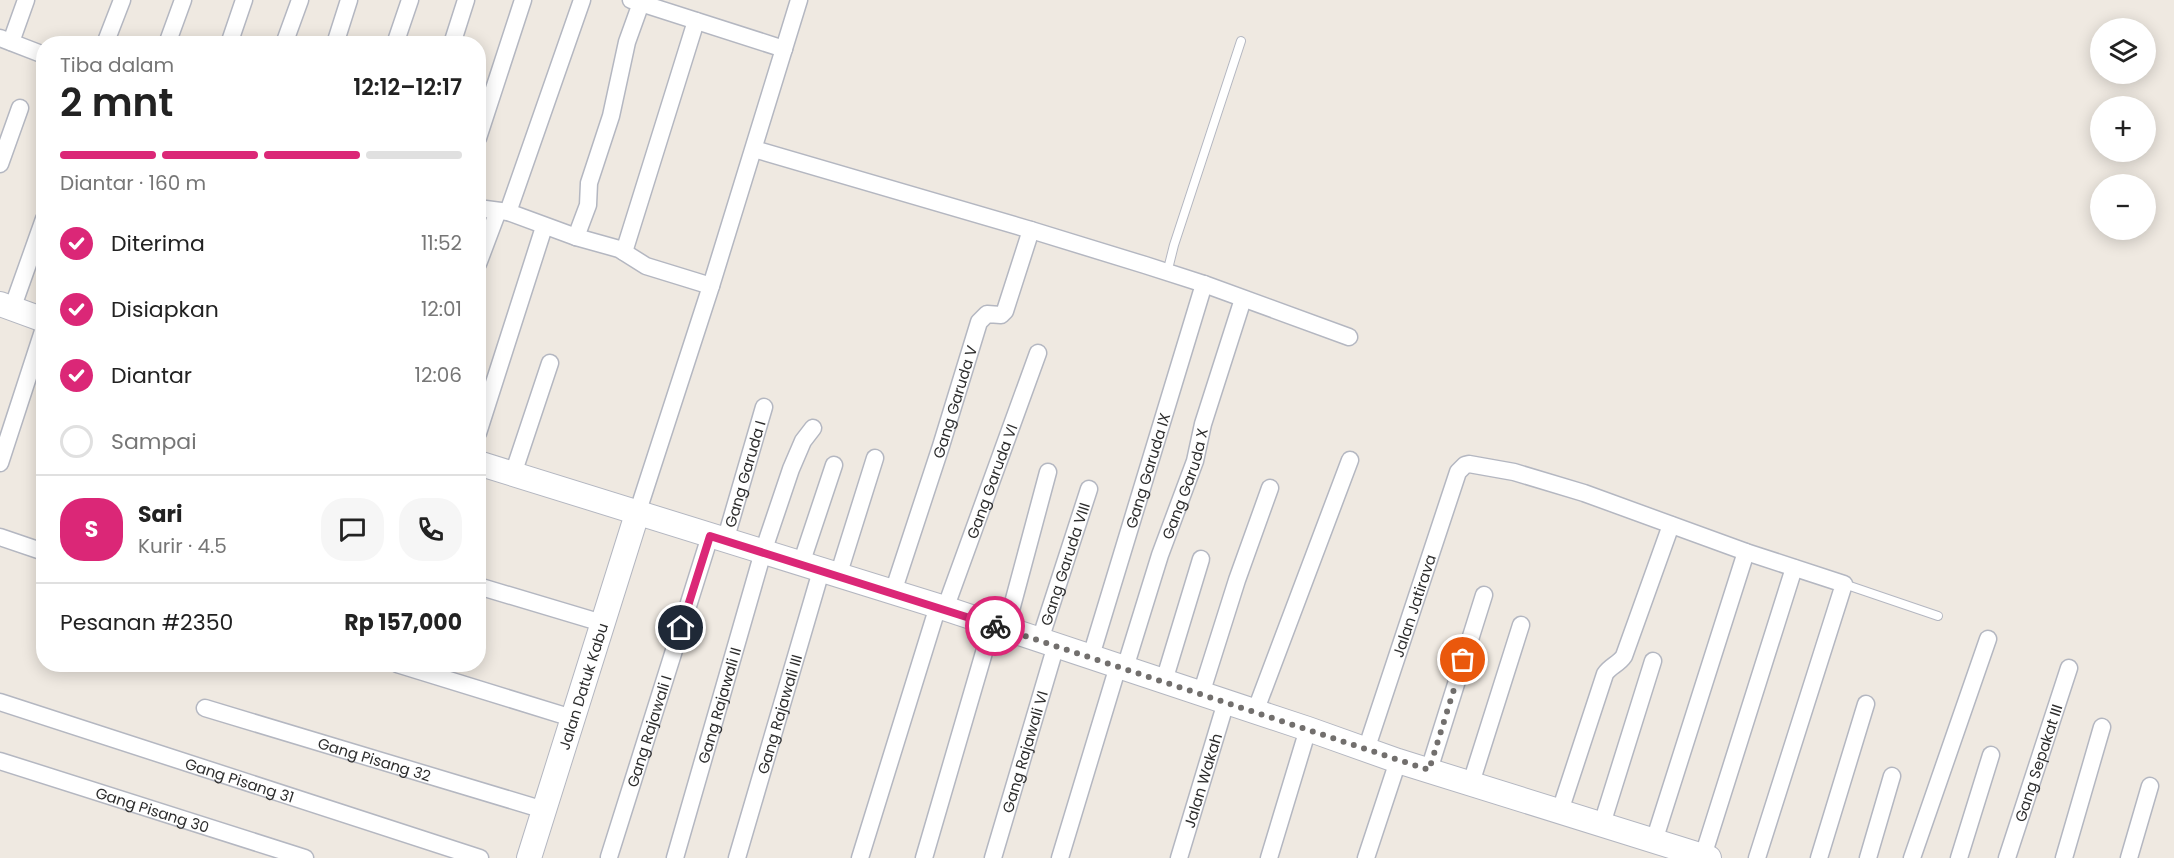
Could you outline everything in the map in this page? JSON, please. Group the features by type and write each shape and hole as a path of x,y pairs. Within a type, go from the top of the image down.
{"street":[{"path":"26,0 6,40 36,52"},
{"path":"108,36 122,0"},
{"path":"170,36 183,0"},
{"path":"231,36 244,0"},
{"path":"287,36 300,0"},
{"path":"338,36 349,0"},
{"path":"398,36 410,0"},
{"path":"455,36 466,0"},
{"path":"486,113 523,0"},
{"path":"486,247 503,211 582,0"},
{"path":"637,514 711,286 799,0"},
{"path":"576,237 588,205 591,176 611,116 636,2 784,49"},
{"path":"624,252 696,21"},
{"path":"0,164 20,108"},
{"path":"754,149 1031,230 1204,284 1349,337"},
{"path":"486,209 503,211 544,227 624,252 646,266 711,286"},
{"path":"486,408 544,227"},
{"name":"Gang Garuda V","path":"893,592 979,322 987,314 1001,315 1005,311 1031,230"},
{"path":"36,238 6,307 36,317"},
{"name":"Gang Garuda IX","path":"1091,656 1204,284"},
{"name":"Gang Garuda X","path":"1060,858 1122,667 1195,461 1203,424 1243,299"},
{"path":"0,463 36,353"},
{"name":"Gang Garuda VI","path":"860,858 942,608 1038,353"},
{"path":"513,474 550,363"},
{"name":"Gang Garuda I","path":"717,538 764,407"},
{"name":"Gang Rajawali II","path":"675,858 763,552 791,469 803,441 813,428"},
{"path":"820,570 875,458"},
{"path":"1256,712 1350,460"},
{"name":"Jalan Jatirava","path":"1366,750 1458,472 1465,465 1476,464 1534,478 1584,493 1671,525"},
{"path":"820,570 834,465"},
{"path":"486,466 893,592 1091,656 1398,761 1706,857 1794,568"},
{"path":"924,858 1048,472"},
{"path":"1201,694 1237,580 1270,488"},
{"name":"Gang Garuda VIII","path":"1048,643 1089,489"},
{"name":"Jalan Datuk Kabu","path":"529,858 637,514"},
{"path":"1560,811 1605,674 1609,668 1620,663 1624,656 1671,525 1844,584 1757,858"},
{"path":"0,537 36,549"},
{"name":"Gang Rajawali I","path":"609,857 717,538"},
{"path":"1654,841 1746,552"},
{"path":"1164,681 1202,559"},
{"name":"Gang Rajawali III","path":"737,858 820,570"},
{"path":"486,588 602,623"},
{"path":"1429,770 1484,595"},
{"path":"1471,783 1521,625"},
{"path":"1912,858 1988,639"},
{"name":"Gang Rajawali VI","path":"993,858 1048,643"},
{"path":"1602,824 1653,661"},
{"name":"Gang Sepakat III","path":"2007,858 2069,668"},
{"path":"423,672 572,718"},
{"name":"Jalan Wakah","path":"1179,858 1226,702"},
{"name":"Gang Pisang 31","path":"1,703 480,858"},
{"path":"1819,858 1866,704"},
{"name":"Gang Pisang 32","path":"205,708 544,810"},
{"path":"2064,858 2102,727"},
{"path":"1269,858 1308,729"},
{"path":"1959,858 1991,755"},
{"name":"Gang Pisang 30","path":"0,761 305,858"},
{"path":"1366,858 1398,761"},
{"path":"1868,858 1892,776"},
{"path":"2129,858 2150,786"}],"lane":[{"path":"1167,273 1174,245 1197,182 1241,41"},
{"path":"1844,584 1938,616"}],"way so far":[{"path":"995,626 1429,770 1463,660"}],"route":[{"path":"681,628 710,536 916,599 995,626"}]}
